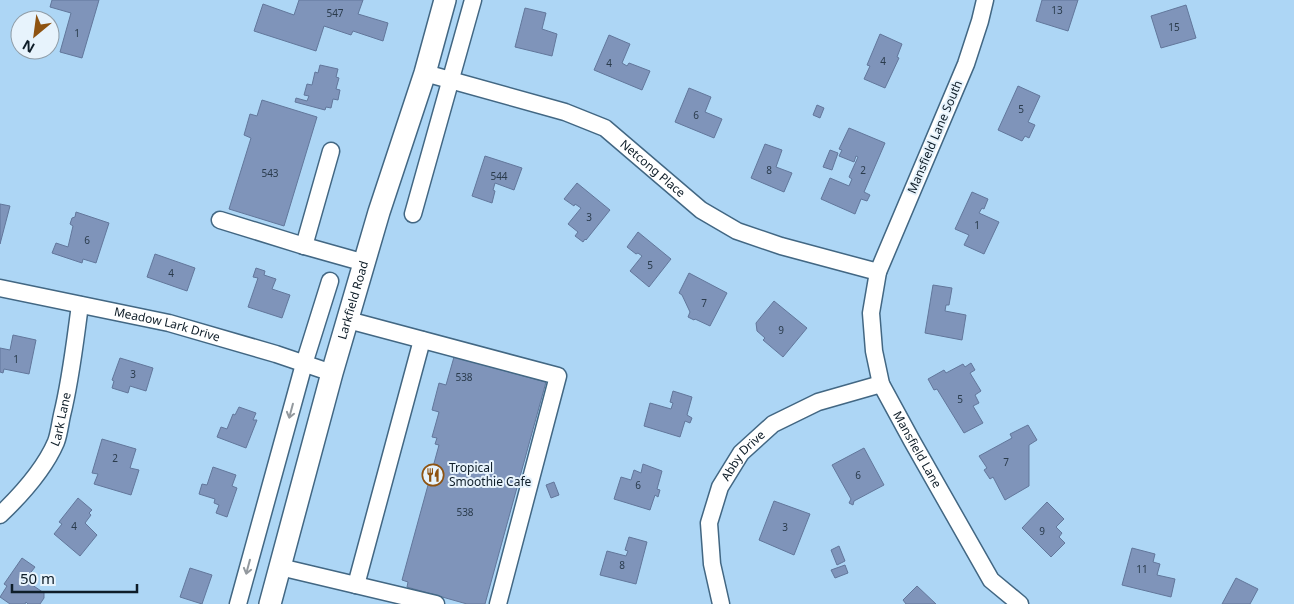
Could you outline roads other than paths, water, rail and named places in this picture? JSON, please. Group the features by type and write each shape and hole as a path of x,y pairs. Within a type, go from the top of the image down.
{"main road":[{"name":"Larkfield Road","path":"270,604 332,373 379,212 425,73 445,0"}],"street":[{"path":"413,214 473,0"},
{"name":"Mansfield Lane South","path":"878,272 966,64 980,21 984,0"},
{"name":"Netcong Place","path":"425,73 565,112 605,128 701,210 737,232 780,246 878,272"},
{"path":"304,246 331,151"},
{"path":"220,220 365,263"},
{"name":"Mansfield Lane","path":"878,272 871,313 874,351 881,384 991,580 1020,604"},
{"path":"238,604 304,364 330,281"},
{"name":"Meadow Lark Drive","path":"0,288 169,323 276,354 332,373"},
{"name":"Lark Lane","path":"0,515 37,475 56,441 65,405 80,304"},
{"path":"348,320 558,376 498,604"},
{"path":"356,585 422,340"},
{"name":"Abby Drive","path":"721,604 712,564 709,523 720,487 741,453 773,424 818,402 881,384"},
{"path":"280,567 436,604"}],"place":[{"name":"Tropical Smoothie Cafe","path":"433,475"}]}
